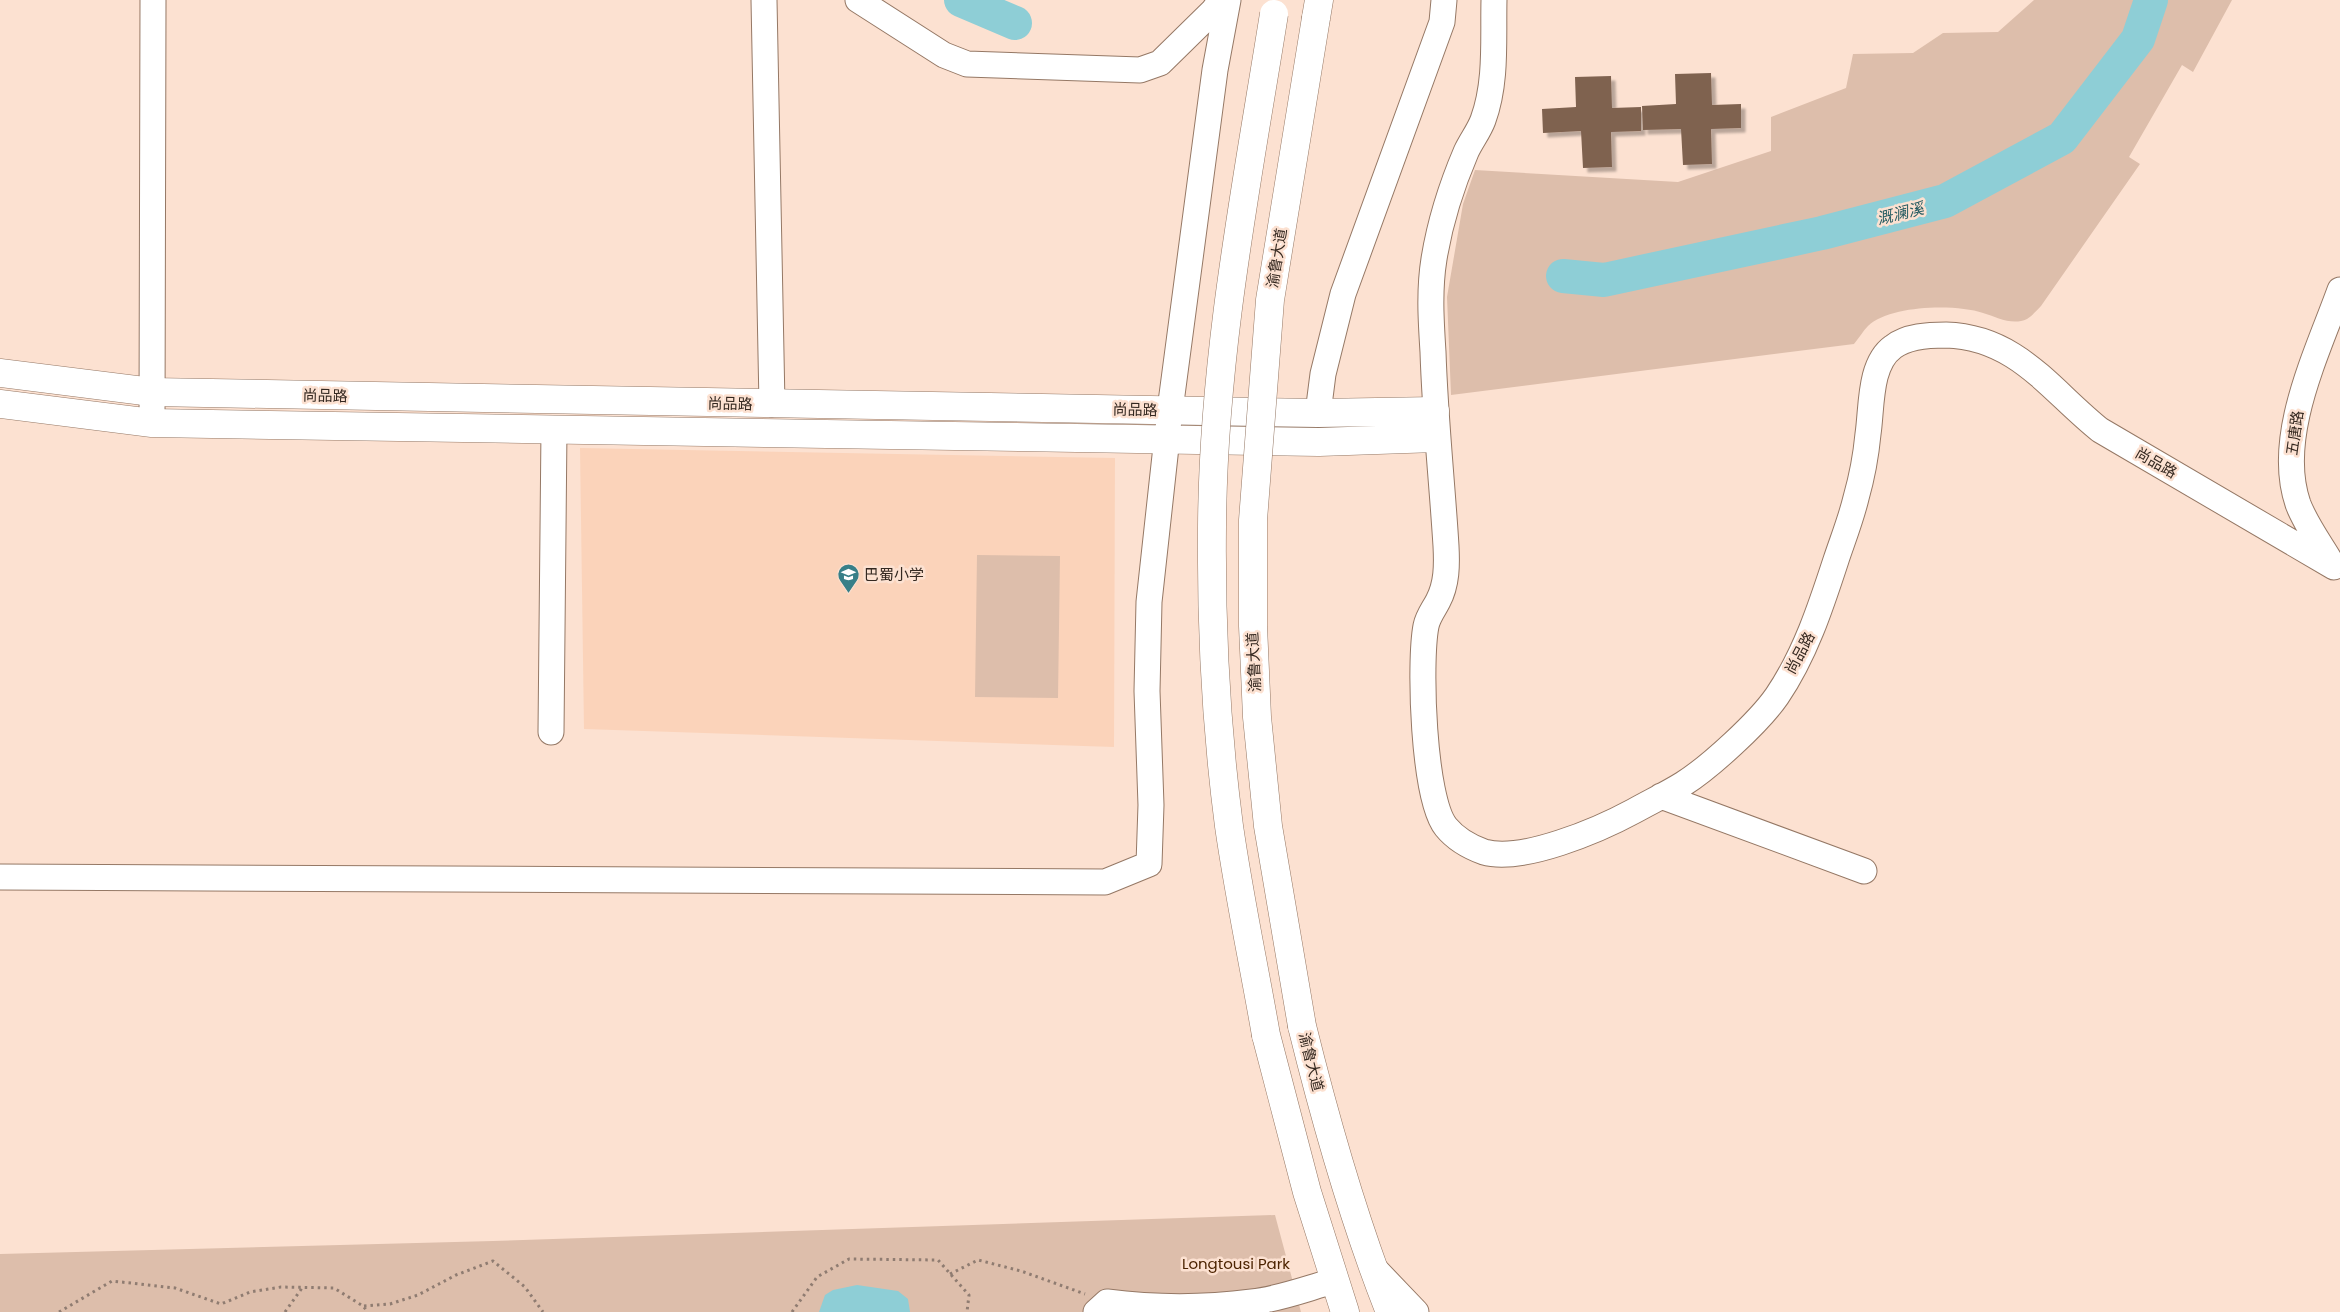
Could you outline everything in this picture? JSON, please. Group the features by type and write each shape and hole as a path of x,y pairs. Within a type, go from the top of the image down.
{"main road":[{"path":"1275,7 1229,295 1217,423 1212,526 1218,724 1229,827 1266,1035 1307,1192 1345,1312"},
{"name":"渝鲁大道","path":"1317,9 1270,300 1253,520 1253,626 1257,717 1268,826 1302,1026 1320,1099 1370,1264 1390,1312"},
{"name":"尚品路","path":"0,373 152,392 1318,413 1435,411"},
{"name":"尚品路","path":"0,404 152,423 1167,438 1319,442 1436,438"}],"street":[{"path":"152,423 153,0"},
{"path":"764,0 772,404"},
{"path":"858,0 944,55 967,64 1140,70 1160,63 1213,11 1221,0"},
{"path":"0,877 1105,882 1149,864 1151,805 1147,691 1149,602 1170,410 1215,70 1228,0"},
{"path":"1318,413 1323,374 1343,294 1442,22 1444,0"},
{"path":"1435,411 1431,305 1433,263 1444,209 1467,148 1482,121 1492,86 1494,0"},
{"name":"五唐路","path":"2337,568 2299,505 2291,475 2291,443 2297,411 2340,290"},
{"name":"尚品路","path":"1435,411 1446,550 1445,586 1431,612 1426,627 1424,672 1427,762 1433,799 1443,824 1463,842 1487,853 1512,854 1549,846 1624,816 1661,796 1686,782 1738,738 1777,696 1816,623 1856,500 1868,440 1874,382 1880,362 1889,349 1906,340 1932,335 1962,336 1985,342 2018,357 2047,380 2073,409 2100,430 2337,568"},
{"path":"551,732 554,429"},
{"path":"1661,796 1864,871"},
{"path":"1370,1264 1416,1312"},
{"path":"1101,1307 1254,1302 1334,1281"}],"path":[{"path":"792,1312 817,1277 848,1259 938,1260 969,1295 966,1312"},
{"path":"950,1274 978,1260 1021,1271 1101,1307"},
{"path":"364,1306 390,1304 418,1295 456,1275 493,1261 524,1287 542,1312"},
{"path":"59,1312 112,1281 175,1288 221,1304 250,1292 281,1287 334,1288 364,1306 368,1312"},
{"path":"285,1312 302,1287"}],"shaded area":[{"name":"巴蜀小学","path":"580,448 1115,458 1114,747 584,729"}],"green space":[{"path":"2034,0 2232,0 2193,72 2182,65 2129,157 2140,164 2041,306 2029,318 2016,322 1956,308 1907,310 1878,319 1868,326 1854,344 1451,395 1447,297 1463,204 1475,170 1678,182 1771,151 1771,117 1846,88 1853,54 1913,53 1943,33 1998,32"},
{"path":"977,555 1060,556 1058,698 975,697"},
{"name":"Longtousi Park","path":"1275,1215 1301,1312 0,1312 0,1254 493,1241"}],"water":[{"path":"857,1285 898,1291 908,1299 910,1312 819,1312 825,1295 833,1290"}],"building":[{"path":"1711,73 1712,105 1741,104 1741,128 1711,129 1712,164 1683,165 1681,129 1643,130 1642,106 1676,104 1675,74"},
{"path":"1611,76 1612,108 1641,107 1641,131 1611,132 1612,167 1583,168 1581,131 1543,133 1542,109 1576,107 1575,77"}],"waterway":[{"name":"溉澜溪","path":"961,0 1015,23"},
{"name":"溉澜溪","path":"1563,276 1604,280 1822,233 1945,201 2062,138 2138,39 2151,0"}],"place":[{"name":"巴蜀小学","path":"848,594"}]}
